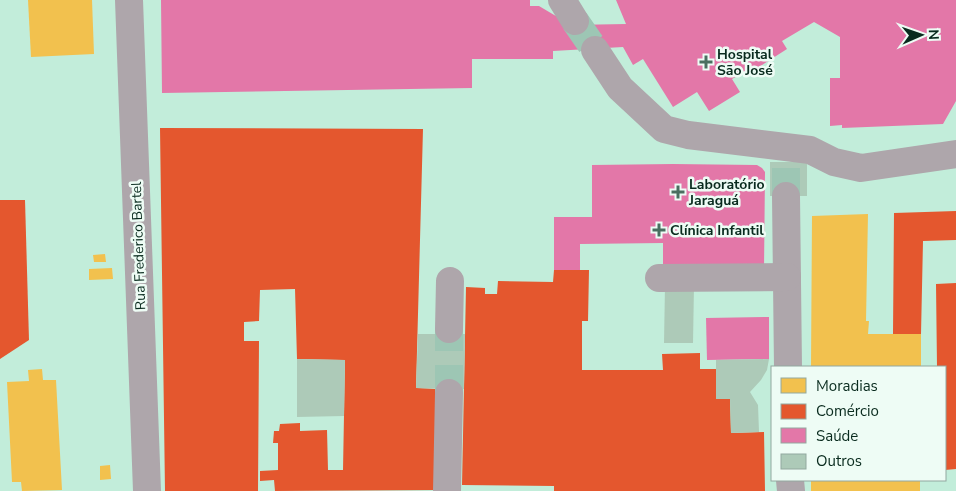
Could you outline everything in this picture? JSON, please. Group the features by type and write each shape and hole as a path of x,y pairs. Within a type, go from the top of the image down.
{"street":[{"name":"Rua Frederico Bartel","path":"129,0 146,491"},
{"path":"595,50 620,88 664,129 786,154 810,150 834,162 860,168 956,154"},
{"path":"786,204 788,366"},
{"path":"659,278 787,277"},
{"path":"449,329 450,281"},
{"path":"448,393 448,491"}],"building: Moradias":[{"path":"28,0 92,0 94,54 31,57"},
{"path":"868,214 866,321 869,321 868,334 921,334 921,366 811,366 812,216"},
{"path":"105,254 106,262 94,262 93,255"},
{"path":"112,268 113,279 89,280 89,269"},
{"path":"42,369 43,380 56,380 62,490 22,491 21,482 12,482 7,382 29,381 28,370"},
{"path":"110,465 111,479 100,480 100,466"},
{"path":"811,481 920,481 920,491 811,491"}],"building: Comércio":[{"path":"160,128 423,129 416,388 437,389 435,490 275,491 274,480 260,481 260,471 278,470 278,443 273,443 274,431 279,431 280,424 300,423 300,431 327,430 328,470 343,470 345,360 297,359 295,289 260,290 259,321 244,322 244,341 259,341 258,491 165,491"},
{"path":"0,200 25,200 29,340 0,359"},
{"path":"956,211 956,240 923,241 921,334 893,334 894,213"},
{"path":"554,270 589,270 588,321 582,321 582,370 663,370 662,354 700,353 700,369 716,369 716,399 730,399 731,433 764,432 765,491 554,491 554,486 462,485 466,287 485,288 485,294 497,294 498,281 553,282"},
{"path":"956,283 956,469 946,470 946,366 937,366 936,284"}],"building: Saúde":[{"path":"161,0 530,0 530,6 539,6 571,25 626,24 616,0 956,0 956,101 943,124 842,128 842,125 830,126 830,78 840,78 840,37 814,22 782,41 787,49 748,74 746,71 732,79 740,92 709,111 697,92 673,107 643,59 633,65 623,47 553,51 553,59 472,59 472,88 162,93"},
{"path":"592,165 757,165 762,168 765,172 764,270 663,269 663,243 580,244 580,270 554,270 554,217 592,217"},
{"path":"769,317 769,359 707,360 706,318"}],"building: Outros":[{"path":"770,162 807,162 807,196 770,196"},
{"path":"694,285 693,343 664,343 665,286"},
{"path":"418,334 465,334 464,389 416,388"},
{"path":"297,359 345,360 344,416 297,417"},
{"path":"769,359 767,370 750,392 758,405 759,432 731,433 730,399 716,399 716,360"}],"tunnel":[{"path":"575,21 595,50"},
{"path":"786,162 786,196"},
{"path":"449,329 449,393"}],"place":[{"name":"Hospital São José","path":"706,62"},
{"name":"Laboratório Jaraguá","path":"678,192"},
{"name":"Clínica Infantil","path":"659,230"}]}
